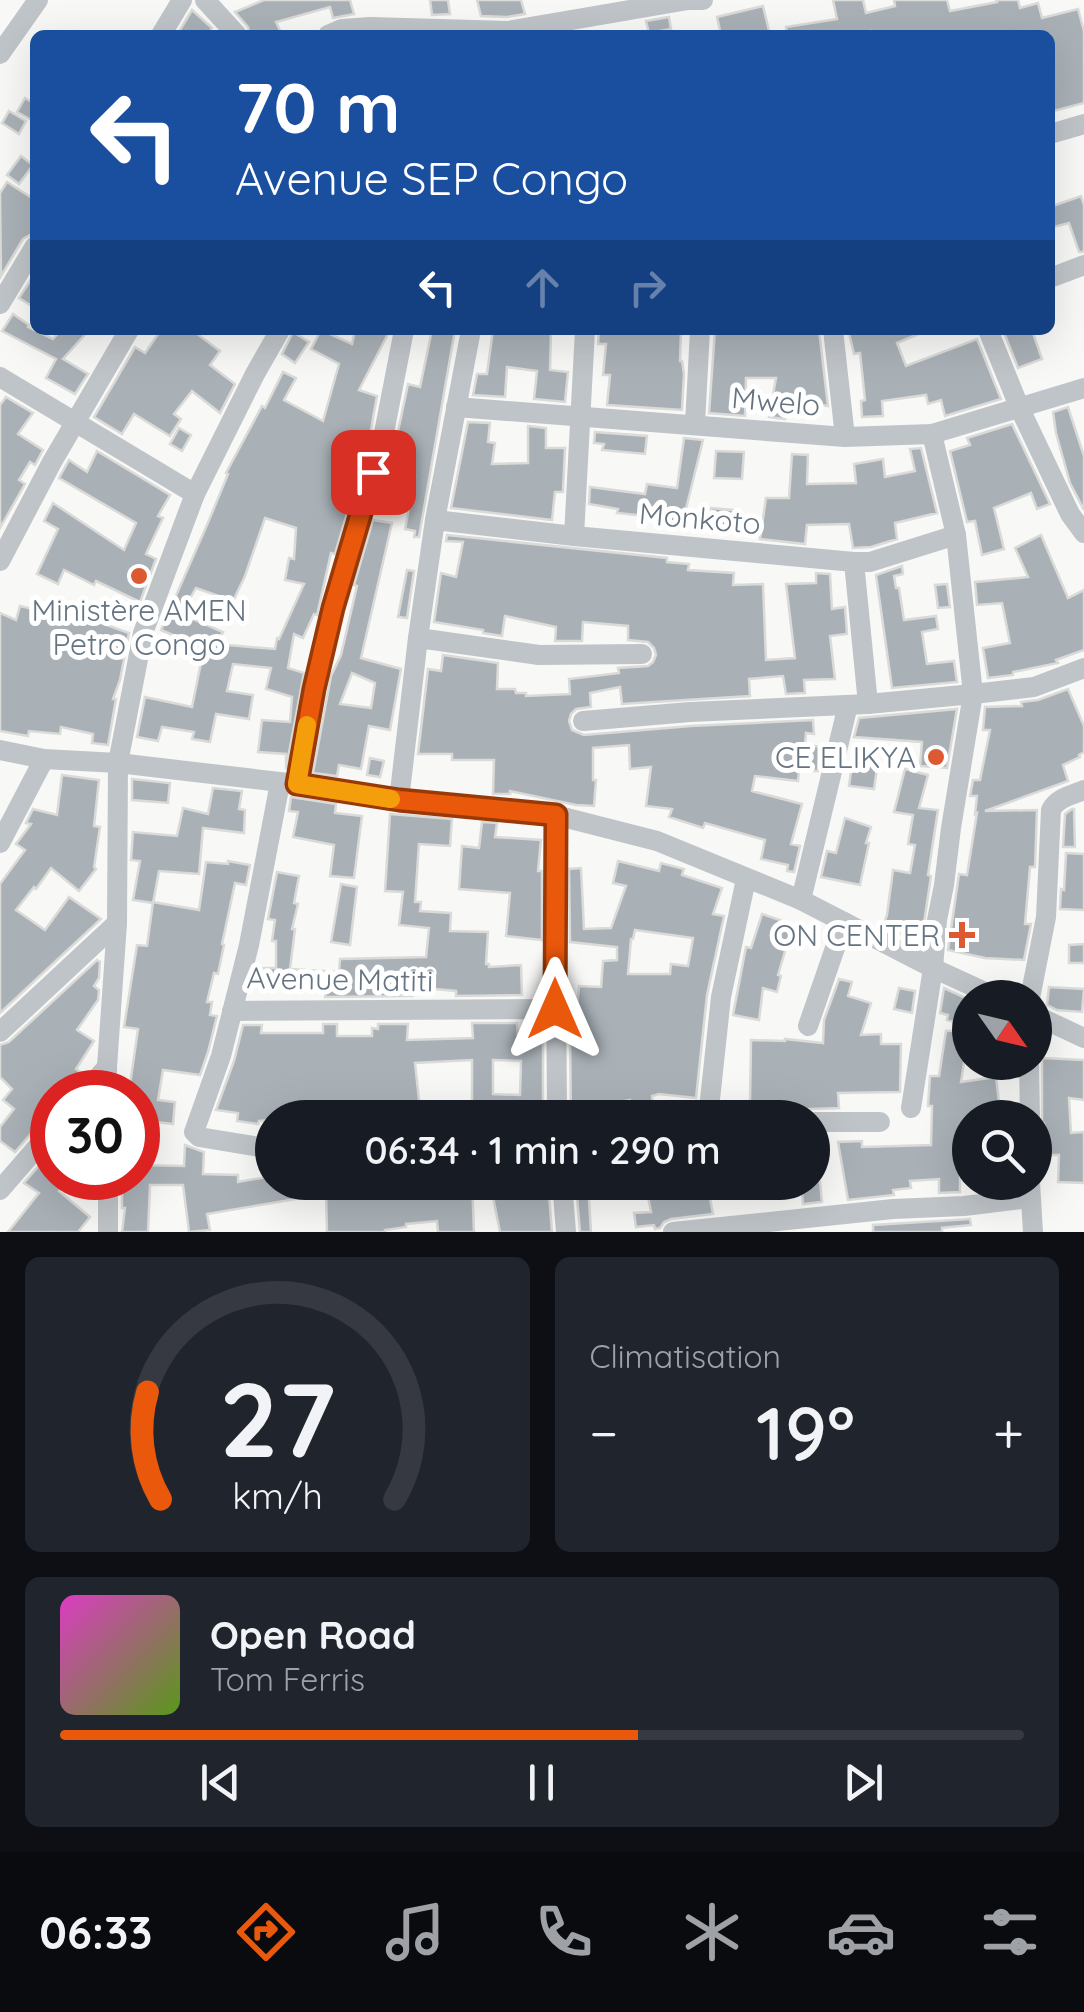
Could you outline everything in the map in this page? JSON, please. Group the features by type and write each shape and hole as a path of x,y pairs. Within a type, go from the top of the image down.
{"street":[{"path":"0,54 38,0"},
{"path":"163,30 182,0"},
{"path":"514,30 702,0"},
{"path":"212,2 233,30"},
{"path":"340,30 474,30"},
{"path":"1055,133 1084,124"},
{"path":"0,304 30,254"},
{"path":"1055,276 1084,265"},
{"path":"0,561 126,335"},
{"path":"104,1070 116,924 118,763 143,633 195,494 277,335"},
{"name":"Avenue Matiti","path":"403,335 382,438 333,608 232,1010 555,1009"},
{"path":"399,800 435,520 469,335"},
{"path":"574,536 584,335"},
{"path":"695,424 700,335"},
{"path":"834,335 846,437"},
{"path":"990,335 1020,409 1077,512 1084,533"},
{"path":"0,378 195,494"},
{"name":"Mwelo","path":"456,407 846,437 932,434 1084,388"},
{"path":"911,1108 933,968 936,920 973,694 956,535 932,434"},
{"name":"Monkoto","path":"435,520 854,562 870,562 956,535"},
{"path":"801,900 858,704 854,562"},
{"path":"418,638 538,655 642,654"},
{"path":"583,721 973,694 1034,687 1084,668"},
{"path":"0,750 399,800 556,815 656,842 801,900 959,980"},
{"path":"0,843 44,758"},
{"path":"1034,980 1046,917 1051,810 1061,799 1084,790"},
{"path":"556,815 558,1100"},
{"path":"710,1100 721,998 746,879"},
{"path":"808,1026 844,922"},
{"path":"0,1032 116,924"},
{"path":"232,1010 221,1056 194,1132 255,1146"},
{"path":"1052,1022 1084,1038"},
{"path":"830,1122 880,1122"},
{"path":"0,1190 30,1155"},
{"path":"108,1200 108,1232"},
{"path":"563,1200 566,1232"},
{"path":"674,1232 964,1206 989,1200"},
{"path":"1031,1200 1034,1232"}],"building":[{"path":"264,0 350,0 354,14 333,18 330,7 276,22 280,30 249,30 235,12"},
{"path":"430,0 448,0 450,14 432,15"},
{"path":"477,0 521,0 525,14 481,16"},
{"path":"833,0 863,0 866,13 895,6 894,0 947,0 950,11 996,0 1018,0 1020,8 1038,3 1042,18 1078,9 1084,31 1084,103 1055,111 1055,30 786,30 786,27 837,19"},
{"path":"763,6 769,30 720,30 717,17"},
{"path":"192,10 212,28 211,30 180,30"},
{"path":"669,17 671,29 648,30 646,21"},
{"path":"25,98 30,101 30,119 17,112"},
{"path":"9,111 26,121 19,134 2,123"},
{"path":"21,156 30,163 19,184 7,175"},
{"path":"7,182 30,197 30,235 23,239 1,276 0,193"},
{"path":"1081,196 1084,252 1079,252 1069,223 1055,227 1055,205"},
{"path":"30,281 30,305 19,298"},
{"path":"13,314 29,325 30,335 53,339 57,335 85,335 63,359 88,374 75,394 46,378 56,359 2,331"},
{"path":"158,335 199,335 220,351 210,365 235,384 220,413 192,391 174,414 181,419 170,436 134,414 122,434 94,417 135,347 145,353"},
{"path":"292,335 309,342 295,363 282,354"},
{"path":"318,335 332,335 352,344 354,335 387,335 359,390 377,396 370,435 335,554 331,553 317,615 314,614 303,638 294,634 288,668 304,673 286,769 286,754 258,752 262,720 290,722 292,697 266,689 271,668 233,664 227,691 253,695 249,719 216,714 210,742 192,739 194,732 162,727 158,741 137,737 145,697 192,707 204,648 161,630 226,473 262,406 265,408 283,372 296,378 284,400 323,421 339,364 311,349","holes":["265,518 296,528 294,559 289,558 285,580 304,584 275,649 216,644 223,632 181,614 196,588 233,601"]},
{"path":"431,335 454,335 419,537 414,537 415,531 405,529 415,477 387,472 408,384 420,387"},
{"path":"492,335 551,335 550,370 568,372 565,402 534,399 537,371 507,367 505,397 473,395 477,374 487,374"},
{"path":"599,335 681,335 682,410 607,405 610,375 603,375 606,344 598,344"},
{"path":"715,335 820,335 828,406 789,401 785,419 769,417 776,378 746,378 745,416 709,413"},
{"path":"849,335 916,335 897,343 906,366 977,339 1001,399 945,416 941,400 928,404 926,395 882,401 883,416 862,417 861,401 865,400 860,353 854,354"},
{"path":"1005,335 1034,335 1042,359 1018,368"},
{"path":"6,397 33,413 18,434 43,450 35,465 30,462 19,480 25,484 0,528 0,405"},
{"path":"1068,407 1084,456 1084,510 1070,483 1056,433 1053,412"},
{"path":"468,422 490,423 488,442 495,443 492,464 528,463 528,426 546,428 546,448 565,448 563,492 555,492 552,520 451,508"},
{"path":"1012,424 1050,504 1037,509 1031,493 994,508 1004,549 982,555 975,521 967,522 950,451 970,445 967,438"},
{"path":"179,428 191,435 182,451 170,444"},
{"path":"595,432 647,436 645,454 602,450 604,444 594,443"},
{"path":"684,438 703,440 682,525 589,504 590,487 645,494 647,484 677,488"},
{"path":"921,448 937,513 895,523 897,539 853,548 849,524 807,525 805,544 760,539 766,498 789,498 792,454 808,455 807,484 856,483 854,464 883,459 885,477 915,471 910,449"},
{"path":"97,451 170,495 158,516 163,518 146,554 156,559 140,602 64,570 58,584 37,574 58,529 44,521 53,503 124,550 136,523 59,478 69,460 87,472"},
{"path":"716,451 744,452 742,479 714,478"},
{"path":"711,508 733,510 731,526 709,524"},
{"path":"373,520 392,523 361,658 401,669 390,730 369,726 361,769 339,765 337,776 313,773 331,676 341,655 357,586 354,585","holes":["352,673 375,683 371,708 340,704"]},
{"path":"447,535 667,558 667,562 689,564 688,570 734,573 733,585 763,584 766,660 795,658 786,584 816,583 816,573 830,574 832,609 845,607 847,634 830,636 835,679 804,680 805,693 786,694 783,676 749,679 750,696 622,704 620,687 590,693 591,707 576,709 569,721 572,730 584,735 813,720 814,734 806,733 805,744 820,747 818,771 799,771 798,781 755,776 752,791 802,804 791,844 800,846 794,872 787,871 788,865 761,859 765,840 705,823 703,828 669,817 672,809 646,806 651,767 630,769 629,745 593,748 594,806 510,791 493,794 494,760 452,760 452,754 418,754 428,669 441,671 443,655 498,663 497,689 515,689 526,696 570,694 569,679 648,666 656,655 648,642 628,640 628,626 583,622 582,641 555,641 556,627 505,616 502,636 434,622 441,573 456,577 463,542 446,541"},
{"path":"1041,535 1068,598 1084,590 1084,650 1056,660 1058,663 988,678 983,648 1010,643 1002,603 977,605 975,582 1028,577 1015,548"},
{"path":"902,566 903,574 894,576 904,620 936,616 938,629 922,632 927,664 954,661 957,682 892,688 876,575"},
{"path":"407,570 414,571 407,618 398,617"},
{"path":"947,584 950,607 938,608 935,585"},
{"path":"49,604 129,633 113,699 108,745 92,743 93,734 61,727 60,734 29,731 28,736 0,731 0,613 16,620 20,606 46,612"},
{"path":"1068,689 1084,726 1084,752 1063,765 1068,781 985,811 1037,810 1035,867 1030,867 1025,924 1031,924 1024,960 985,958 948,950 959,874 967,875 977,813 977,796 970,796 973,780 980,780 990,730 983,730 985,707 1022,706 1021,702"},
{"path":"957,709 947,768 920,766 922,742 854,737 859,718"},
{"path":"853,756 878,762 874,789 849,786"},
{"path":"370,758 384,761 380,777 367,775"},
{"path":"905,769 928,775 919,808 938,810 921,943 883,927 893,870 910,873 915,845 908,844 913,815 894,812"},
{"path":"62,775 99,780 94,826 100,827 96,869 79,891 51,868 16,910 45,930 69,897 101,919 0,1013 0,884 25,850 16,844 31,824 26,823 33,809 57,815"},
{"path":"132,779 170,783 168,803 132,800"},
{"path":"213,788 242,791 239,809 245,810 244,833 203,828 199,874 159,871 153,903 133,900 140,861 131,860 133,832 177,836 183,808 208,814"},
{"path":"291,797 336,804 335,813 362,816 354,878 330,876 334,845 293,837 298,812 289,811"},
{"path":"1072,809 1075,847 1063,847 1065,814"},
{"path":"390,814 452,819 450,846 419,844 415,902 421,902 420,911 451,913 450,931 488,932 486,964 521,965 522,995 456,996 456,991 413,987 413,996 325,997 326,987 262,983 261,968 276,968 276,941 272,941 275,920 268,919 277,872 299,876 290,969 339,972 340,959 426,957 429,928 399,925 403,892 385,891"},
{"path":"845,818 871,827 860,885 821,877 827,851 836,853"},
{"path":"482,822 497,823 495,837 541,840 538,871 542,871 542,940 506,936 510,893 459,889 462,846 479,848"},
{"path":"1066,853 1084,854 1084,910 1060,909"},
{"path":"618,861 659,871 661,863 684,869 682,875 722,888 713,914 724,916 707,995 696,1098 659,1094 652,1096 652,1100 571,1100 570,1038 579,986 601,987 603,961 617,960 617,947 570,942 569,869 581,868 584,929 611,928 626,886 613,883","holes":["635,930 693,938 688,966 671,964 670,974 628,974"]},
{"path":"206,862 250,865 246,885 235,883 218,974 214,973 207,1002 212,1002 210,1015 217,1016 208,1052 200,1075 163,1070 160,1088 160,1070 132,1070 138,1029 124,1027 137,945 147,946 153,902 199,910"},
{"path":"341,884 357,887 350,945 331,942"},
{"path":"762,914 780,920 777,927 791,931 777,992 763,988 759,1020 733,1015 746,947 751,948"},
{"path":"1084,944 1084,963 1069,963 1069,945"},
{"path":"97,960 100,962 94,986 99,990 98,1000 77,1030 94,1041 77,1070 30,1070 30,1135 15,1152 0,1141 0,1127 14,1109 3,1100 12,1089 0,1077 0,1045 9,1042"},
{"path":"839,979 852,982 848,996 871,1003 861,1035 881,1034 881,1044 901,1044 900,1092 838,1093 839,1108 830,1108 830,1100 750,1100 751,1040 823,1043 824,1020"},
{"path":"1052,987 1084,989 1082,1012 1052,1008"},
{"path":"899,988 915,991 912,1013 894,1009"},
{"path":"944,988 952,992 952,1021 940,1013"},
{"path":"472,1023 517,1023 518,1038 543,1038 543,1100 472,1100 472,1060 415,1063 419,1100 255,1100 255,1124 237,1121 238,1113 216,1110 243,1025 262,1025 261,1033 323,1033 323,1024 337,1024 337,1036 372,1036 372,1028 378,1029 378,1024 408,1024 407,1040 473,1038","holes":["493,1060 521,1061 520,1095 493,1094"]},
{"path":"946,1031 952,1031 952,1080 996,1080 999,1100 952,1100 952,1192 939,1193 939,1179 910,1181 911,1188 893,1190 894,1195 848,1200 838,1142 862,1141 862,1147 931,1145 930,1076 939,1076"},
{"path":"1052,1058 1084,1060 1084,1100 1069,1098 1071,1133 1084,1132 1084,1183 1058,1182 1059,1155 1052,1155 1052,1100 1042,1100 1042,1080 1052,1080"},
{"path":"160,1100 175,1102 173,1124 160,1123"},
{"path":"185,1145 204,1152 203,1174 238,1175 238,1182 255,1179 255,1200 290,1200 207,1214 210,1230 189,1232 183,1185 160,1185 160,1165 184,1166"},
{"path":"33,1200 70,1200 90,1217 78,1232 8,1232"},
{"path":"122,1200 149,1200 148,1232 122,1232"},
{"path":"326,1200 473,1200 474,1232 438,1232 437,1221 406,1224 385,1232 327,1232"},
{"path":"494,1200 549,1200 552,1232 500,1232"},
{"path":"577,1200 589,1200 591,1232 580,1232"},
{"path":"649,1200 710,1200 713,1214 671,1219 655,1229 654,1225 636,1227 634,1213 651,1212"},
{"path":"970,1219 971,1225 942,1228 942,1232 873,1232 873,1225"}],"slow traffic":[{"path":"307,725 297,784 391,799"}],"place":[{"name":"Ministère AMEN Petro Congo","path":"139,576"},
{"name":"CE ELIKYA","path":"936,757"},
{"name":"ON CENTER","path":"962,935"}],"route":[{"path":"373,472 333,608 297,784 399,800 556,815 555,1009"}]}
